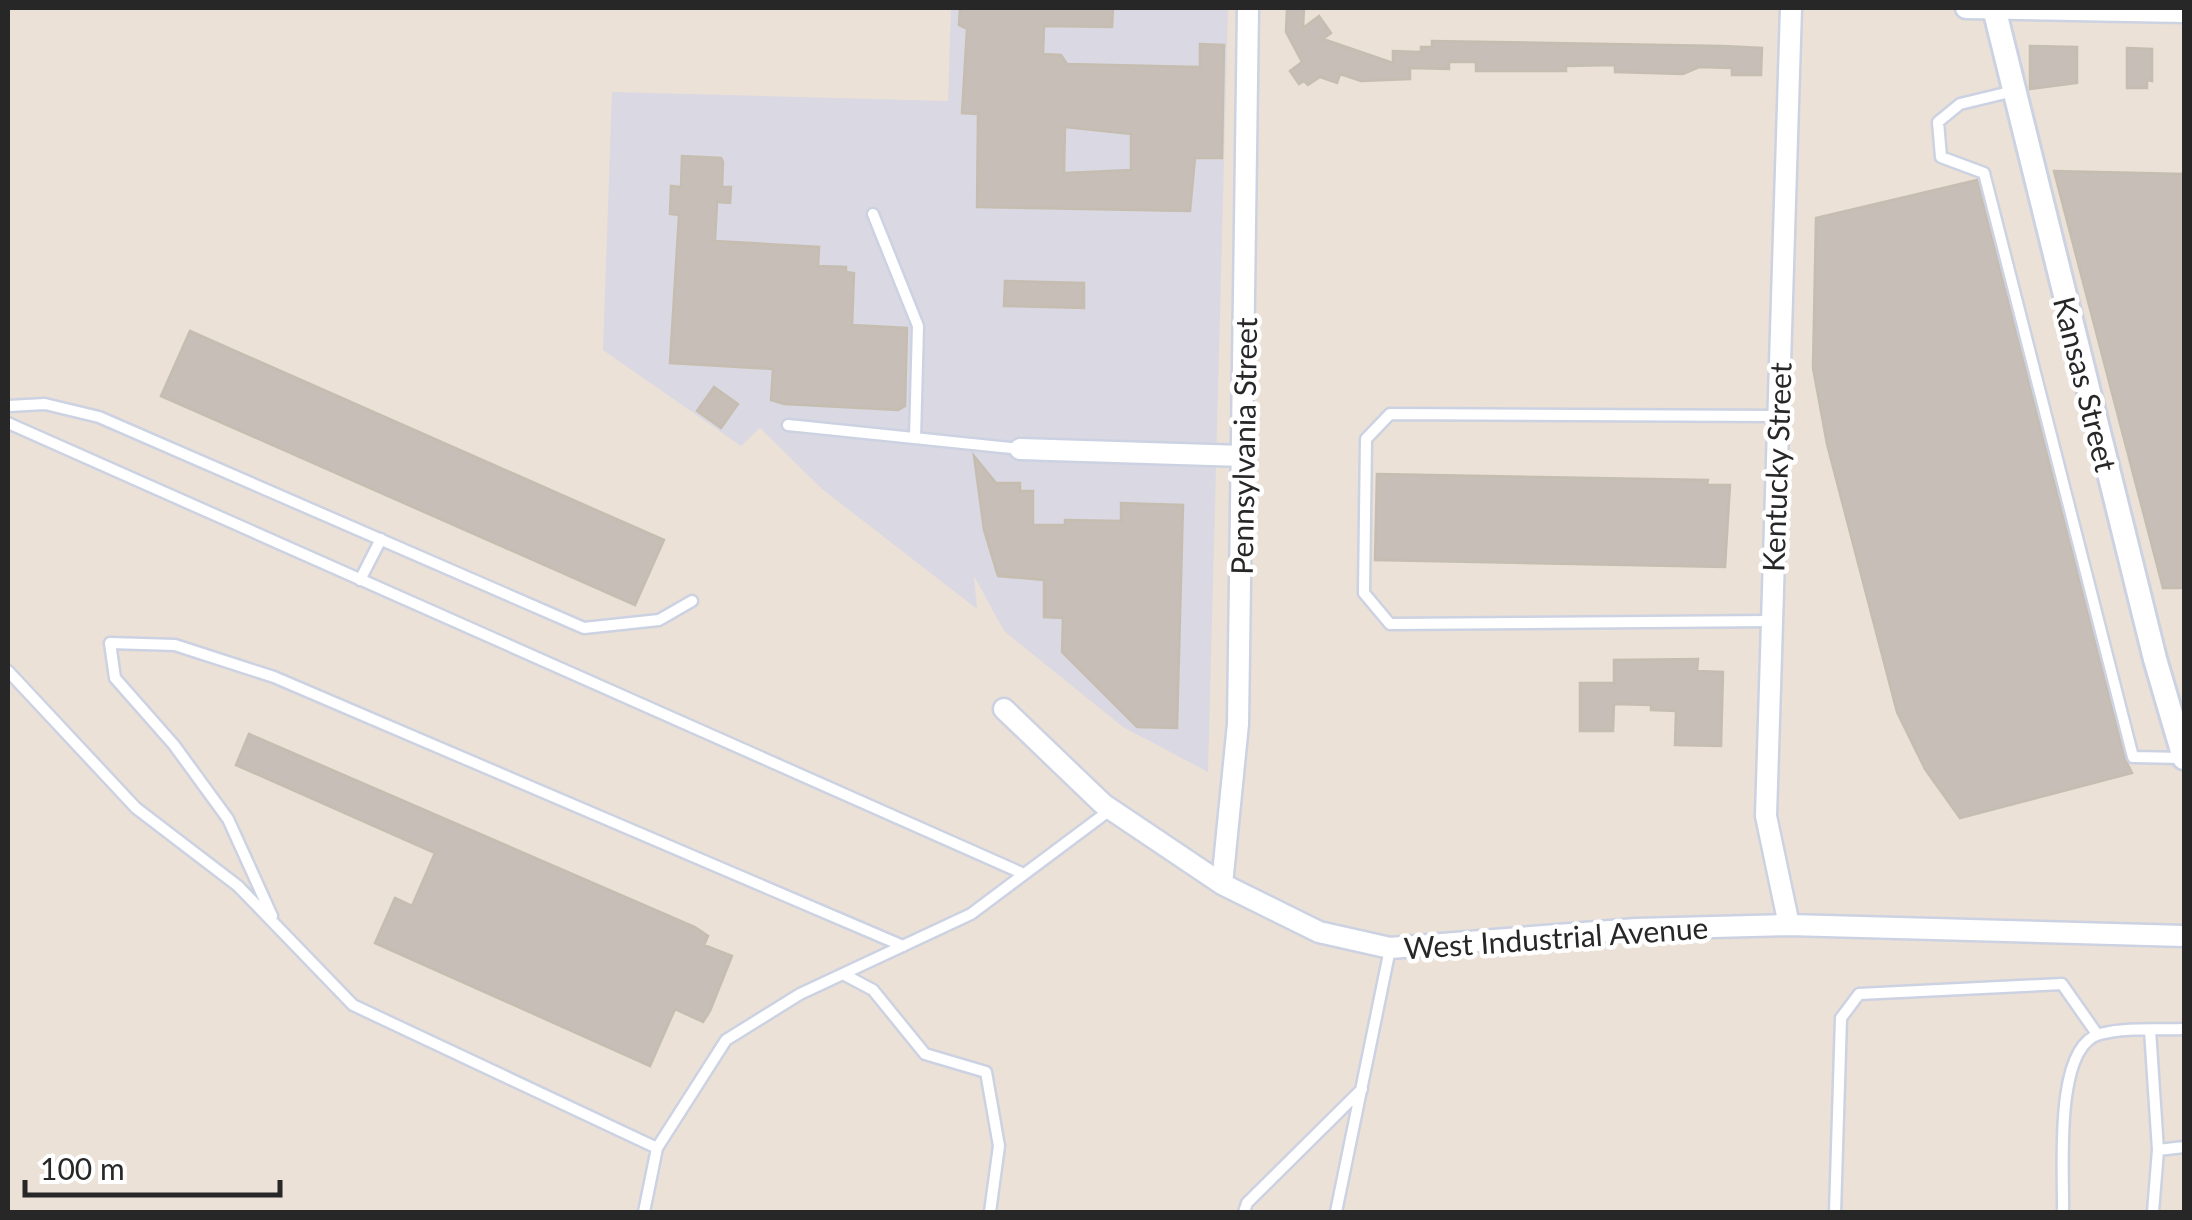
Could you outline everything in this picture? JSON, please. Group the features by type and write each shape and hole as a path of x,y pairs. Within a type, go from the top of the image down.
{"street":[{"name":"Pennsylvania Street","path":"1222,884 1238,724 1248,8"},
{"name":"Kentucky Street","path":"1790,925 1766,816 1791,8"},
{"path":"1966,8 2184,12"},
{"name":"Kansas Street","path":"1994,8 2154,660 2184,758"},
{"path":"1020,449 1243,456"},
{"name":"West Industrial Avenue","path":"1004,709 1110,809 1222,884 1319,932 1390,948 1636,930 1790,925 2184,936"}],"lane":[{"path":"2014,92 1960,104 1938,122 1941,157 1984,174 2133,756 2184,758"},
{"path":"873,214 918,326 915,438"},
{"path":"8,406 45,404 99,417 584,628 658,620 692,601"},
{"path":"1771,621 1390,624 1364,593 1366,439 1390,414 1777,416"},
{"path":"8,423 1024,874"},
{"path":"788,425 1020,449"},
{"path":"360,580 380,539"},
{"path":"277,926 228,819 174,745 115,678 110,643 175,646 274,677 903,946"},
{"path":"8,671 136,808 238,886 353,1005 657,1148"},
{"path":"644,1212 657,1148 726,1040 800,994 971,914 1110,809"},
{"path":"1336,1212 1390,948"},
{"path":"844,974 873,990 925,1054 986,1072 999,1146 990,1212"},
{"path":"1836,1212 1842,1018 1860,994 2062,984 2097,1034"},
{"path":"2063,1212 2068,1076 2076,1049 2097,1034 2184,1029"},
{"path":"2150,1030 2158,1150 2153,1212"},
{"path":"1244,1212 1247,1203 1362,1088"},
{"path":"2158,1150 2184,1147"}],"shaded area":[{"path":"951,8 1228,8 1208,772 1123,727 1004,631 974,576 977,609 822,489 760,428 741,446 603,350 612,92 948,101"}],"building":[{"path":"960,8 1113,8 1112,27 1044,26 1043,54 1061,55 1067,64 1200,67 1200,44 1224,45 1222,158 1195,158 1190,211 977,207 978,114 962,113 967,29 959,25","holes":["1065,127 1131,134 1131,170 1064,173"]},
{"path":"1287,8 1304,8 1303,28 1319,16 1331,33 1323,39 1393,63 1393,51 1421,52 1421,47 1432,47 1432,41 1723,46 1762,48 1761,75 1732,75 1732,68 1699,67 1683,74 1615,72 1615,65 1566,66 1566,71 1476,71 1476,62 1449,62 1449,69 1410,68 1410,79 1361,81 1340,74 1337,83 1320,77 1308,85 1304,81 1299,84 1290,71 1302,62 1286,32"},
{"path":"2030,46 2077,47 2077,83 2030,89"},
{"path":"2127,48 2152,49 2152,81 2147,80 2147,88 2127,88"},
{"path":"682,156 721,158 723,162 722,187 731,187 730,203 717,202 715,241 819,247 818,266 846,267 846,272 854,273 852,325 907,328 905,406 898,410 784,404 771,400 773,369 670,363 679,215 670,214 671,186 681,187"},
{"path":"2054,171 2184,174 2184,588 2163,588"},
{"path":"1977,180 2125,759 2132,773 1960,818 1925,769 1897,712 1827,444 1813,368 1816,218"},
{"path":"1005,281 1084,283 1084,308 1004,306"},
{"path":"190,331 664,540 635,605 161,396"},
{"path":"714,387 738,404 721,428 697,411"},
{"path":"974,456 996,483 1020,483 1020,491 1033,491 1033,525 1065,525 1065,520 1121,521 1121,503 1183,505 1177,728 1137,727 1062,652 1063,618 1044,617 1044,580 998,576 984,530"},
{"path":"1377,474 1708,480 1707,485 1730,485 1725,567 1375,560"},
{"path":"1698,659 1697,671 1723,672 1721,746 1675,745 1676,711 1651,710 1651,705 1614,704 1613,731 1580,731 1580,683 1614,683 1614,660"},
{"path":"249,734 695,927 708,936 704,945 732,956 710,1011 703,1022 675,1009 650,1066 375,943 395,898 412,906 435,853 236,765"}]}
